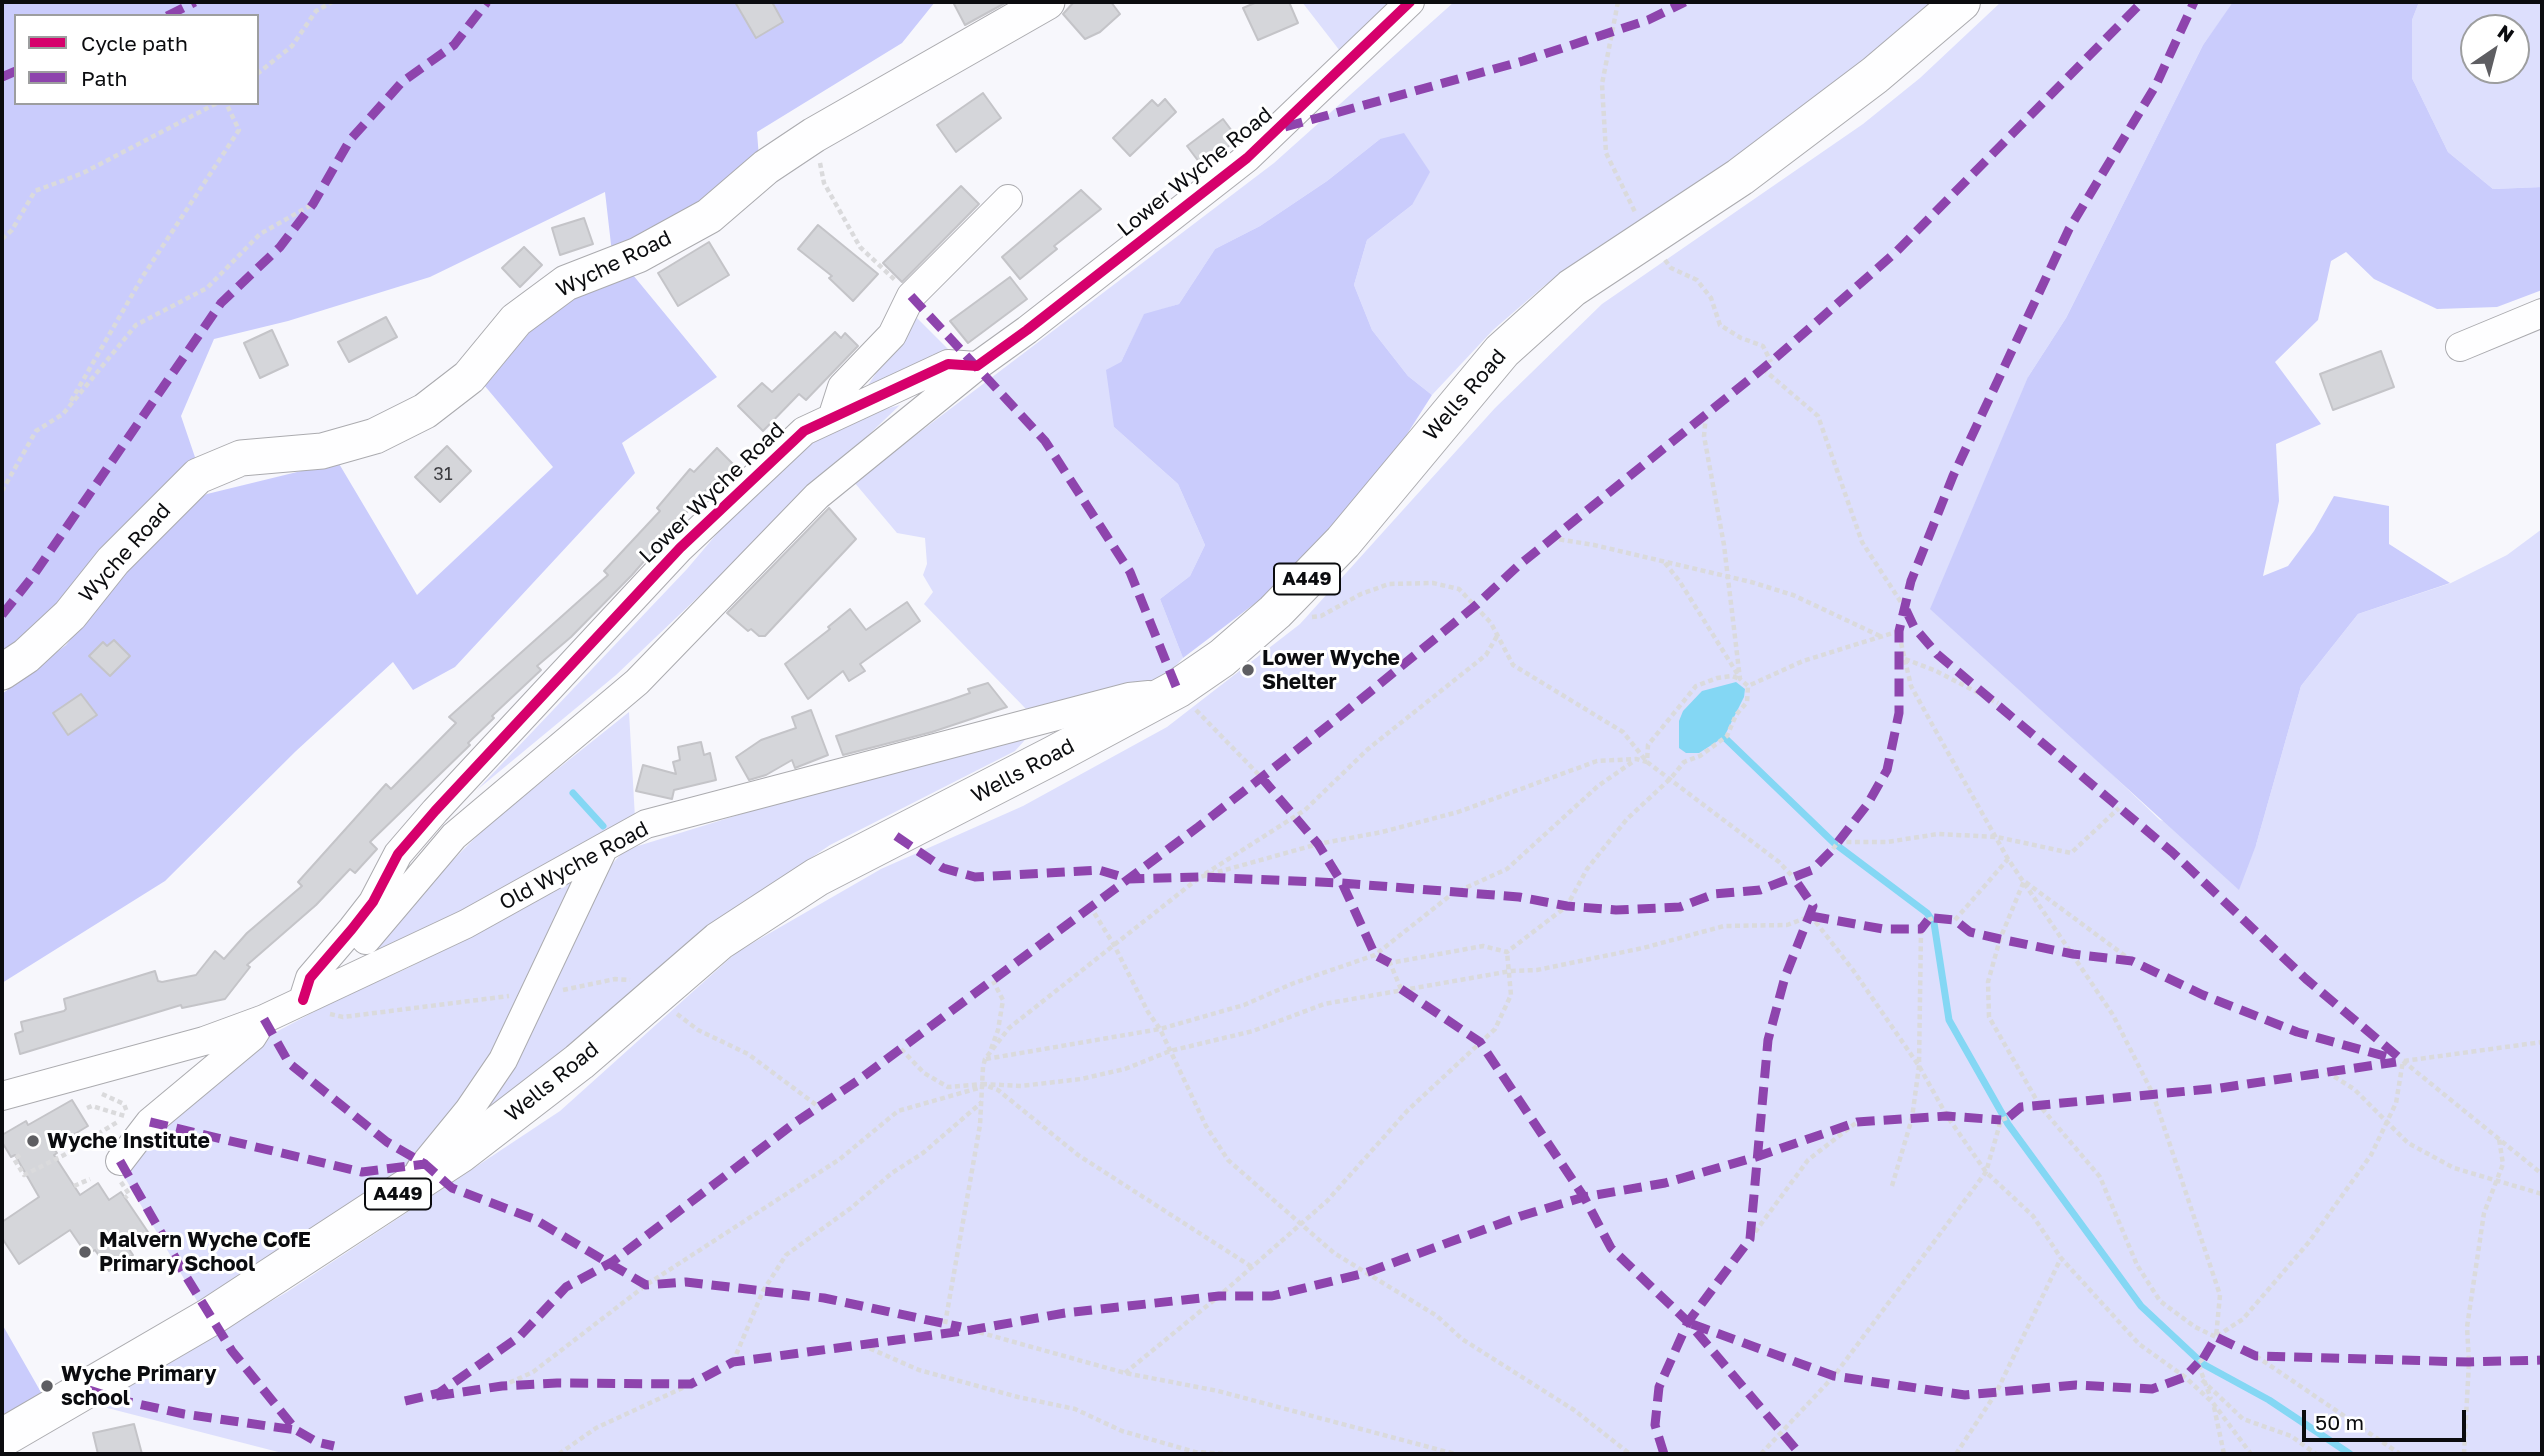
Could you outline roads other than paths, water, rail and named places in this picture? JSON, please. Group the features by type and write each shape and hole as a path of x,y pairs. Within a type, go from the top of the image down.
{"highway":[{"name":"Wells Road","path":"2,1438 210,1318 461,1153 579,1062 719,941 817,877 1054,755 1171,691 1222,659 1275,612 1343,542 1502,351 1572,288 1740,177 1875,75 1961,2"}],"main road":[{"name":"Wyche Road","path":"2,672 26,656 70,615 113,561 198,476 241,458 321,451 375,436 425,411 469,377 516,320 566,283 638,255 709,216 766,167 814,135 1047,2"}],"street":[{"name":"Lower Wyche Road","path":"343,982 345,964 454,836 637,682 817,496 977,366 1247,158 1410,2"},
{"path":"833,415 842,387 892,335 911,296 1008,199"},
{"path":"2460,347 2542,313"},
{"name":"Lower Wyche Road","path":"303,1000 310,978 373,902 398,854 484,755 680,548 804,431 833,415 948,364 977,366"},
{"name":"Old Wyche Road","path":"2,1096 204,1041 264,1019 466,924 646,824 1129,697 1171,691"},
{"path":"403,1191 468,1110 503,1060 603,849"},
{"path":"120,1161 149,1122 252,1037 264,1019"}],"waterway":[{"path":"1724,737 1834,843 1927,913 1934,923 1949,1020 2008,1124 2141,1306 2203,1364 2269,1400 2350,1454"},
{"path":"573,793 603,826"}],"place":[{"name":"Lower Wyche Shelter","path":"1248,670"},
{"name":"Wyche Institute","path":"33,1141"},
{"name":"Malvern Wyche CofE Primary School","path":"85,1252"},
{"name":"Wyche Primary school","path":"47,1386"}]}
